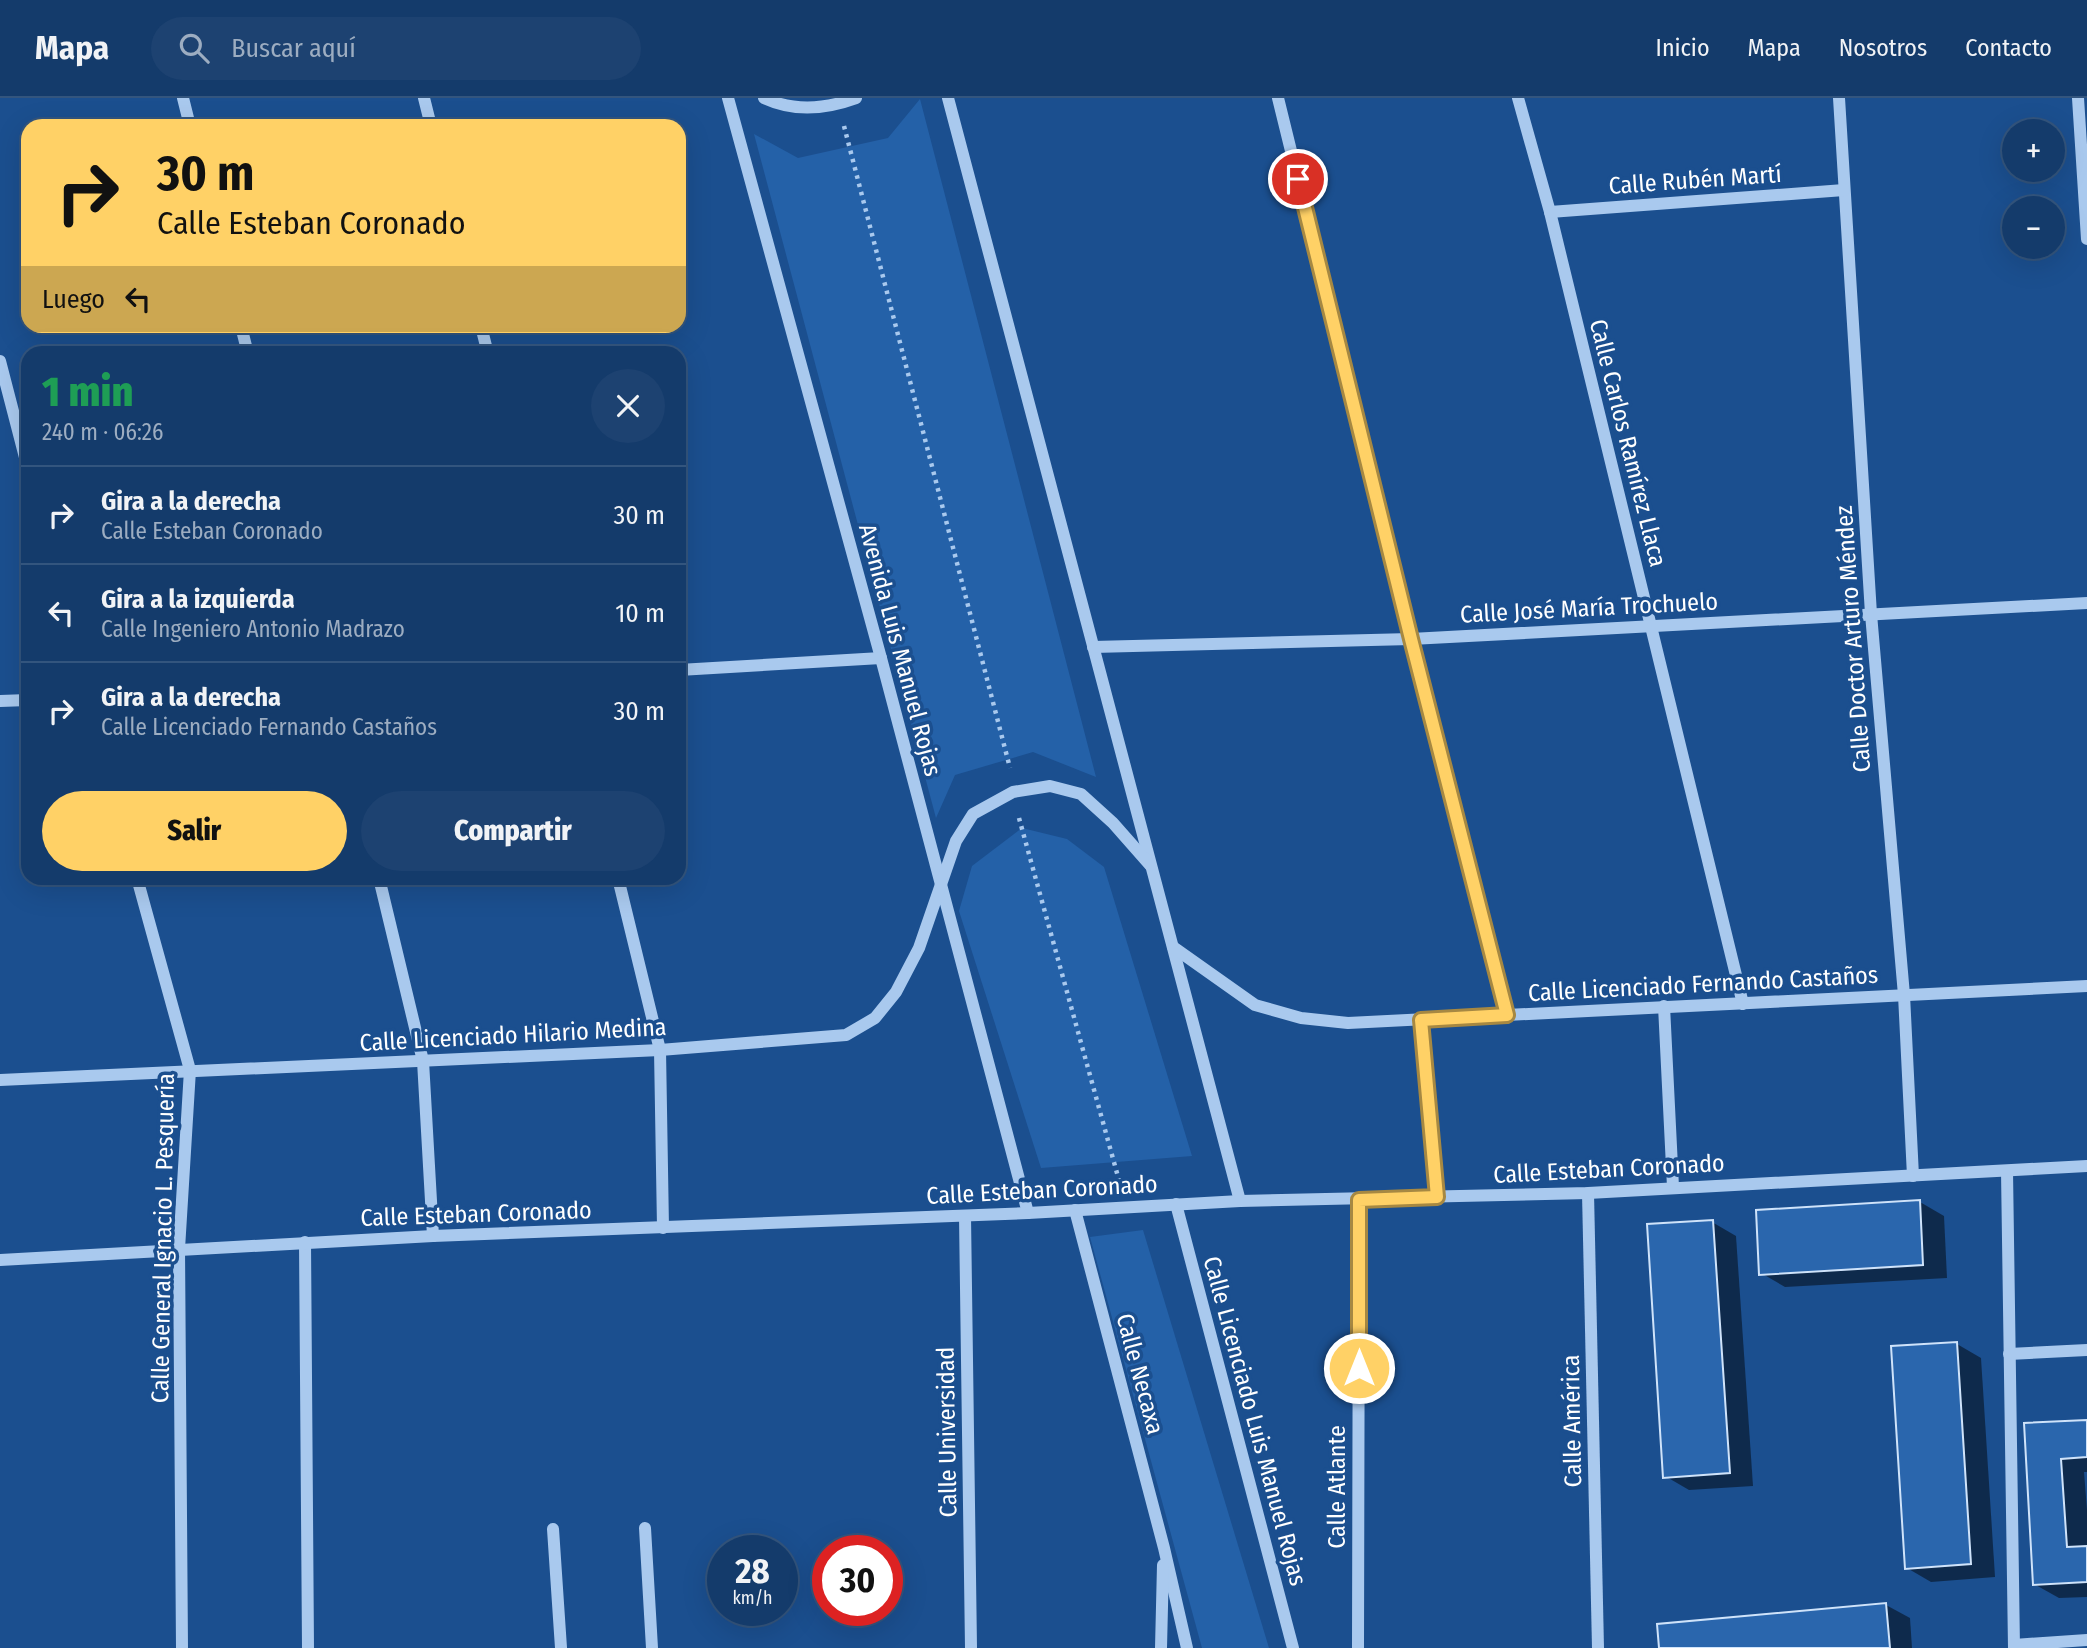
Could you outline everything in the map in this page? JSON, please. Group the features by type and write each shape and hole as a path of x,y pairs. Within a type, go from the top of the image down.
{"street":[{"path":"183,98 188,119"},
{"path":"424,98 429,119"},
{"name":"Avenida Luis Manuel Rojas","path":"728,98 881,658 1028,1213"},
{"path":"764,98 794,107 816,108 856,98"},
{"path":"948,98 1240,1201"},
{"path":"1278,98 1507,1015"},
{"name":"Calle Carlos Ramírez Llaca","path":"1518,98 1550,212 1743,1004"},
{"name":"Calle Doctor Arturo Méndez","path":"1839,98 1871,614 1904,995 1913,1176"},
{"path":"2078,98 2087,239"},
{"name":"Calle Rubén Martí","path":"1550,212 1844,190"},
{"path":"0,361 21,442"},
{"name":"Calle José María Trochuelo","path":"1093,647 1411,639 2087,603"},
{"path":"686,670 881,658"},
{"path":"0,701 21,700"},
{"name":"Calle Licenciado Hilario Medina","path":"0,1080 660,1050 846,1035 875,1018 896,992 919,948 956,841 973,814 1013,792 1050,786 1081,794 1113,823 1150,865"},
{"name":"Calle General Ignacio L. Pesquería","path":"139,885 190,1070 179,1249 183,1648"},
{"path":"381,885 423,1062 433,1236"},
{"path":"620,885 660,1050 663,1228"},
{"name":"Calle Licenciado Fernando Castaños","path":"1173,947 1255,1005 1301,1018 1348,1023 2087,986"},
{"path":"1664,1006 1673,1187"},
{"path":"1421,1020 1437,1197"},
{"name":"Calle Esteban Coronado","path":"0,1261 433,1236 965,1216 1240,1201 1588,1193 2087,1166"},
{"path":"2007,1171 2014,1646 2087,1640"},
{"name":"Calle América","path":"1588,1193 1598,1648"},
{"name":"Calle Atlante","path":"1358,1648 1359,1200"},
{"name":"Calle Licenciado Luis Manuel Rojas","path":"1176,1204 1293,1648"},
{"name":"Calle Necaxa","path":"1075,1210 1164,1548 1187,1648"},
{"name":"Calle Universidad","path":"965,1216 971,1648"},
{"path":"305,1242 308,1648"},
{"path":"2010,1354 2087,1349"},
{"path":"645,1528 652,1648"},
{"path":"553,1529 561,1648"},
{"name":"Calle Necaxa","path":"1161,1648 1164,1548"}],"path":[{"path":"839,104 1008,760 1013,792 1126,1208"}],"shaded area":[{"path":"920,99 1096,777 1033,752 955,775 936,818 754,134 798,158 888,138"},
{"path":"1022,828 1067,839 1104,867 1192,1156 1041,1168 959,911 972,866"},
{"path":"1143,1230 1269,1648 1202,1648 1090,1237"}],"building":[{"path":"1920,1200 1923,1265 1759,1275 1756,1210"},
{"path":"1713,1220 1730,1473 1663,1478 1647,1224"},
{"path":"1957,1342 1971,1564 1905,1569 1891,1346"},
{"path":"2087,1420 2087,1457 2061,1459 2067,1547 2087,1546 2087,1582 2033,1585 2024,1423"},
{"path":"1886,1603 1890,1648 1659,1648 1657,1624"}],"route":[{"path":"1298,179 1507,1015 1421,1020 1437,1197 1359,1200 1359,1368"}]}
